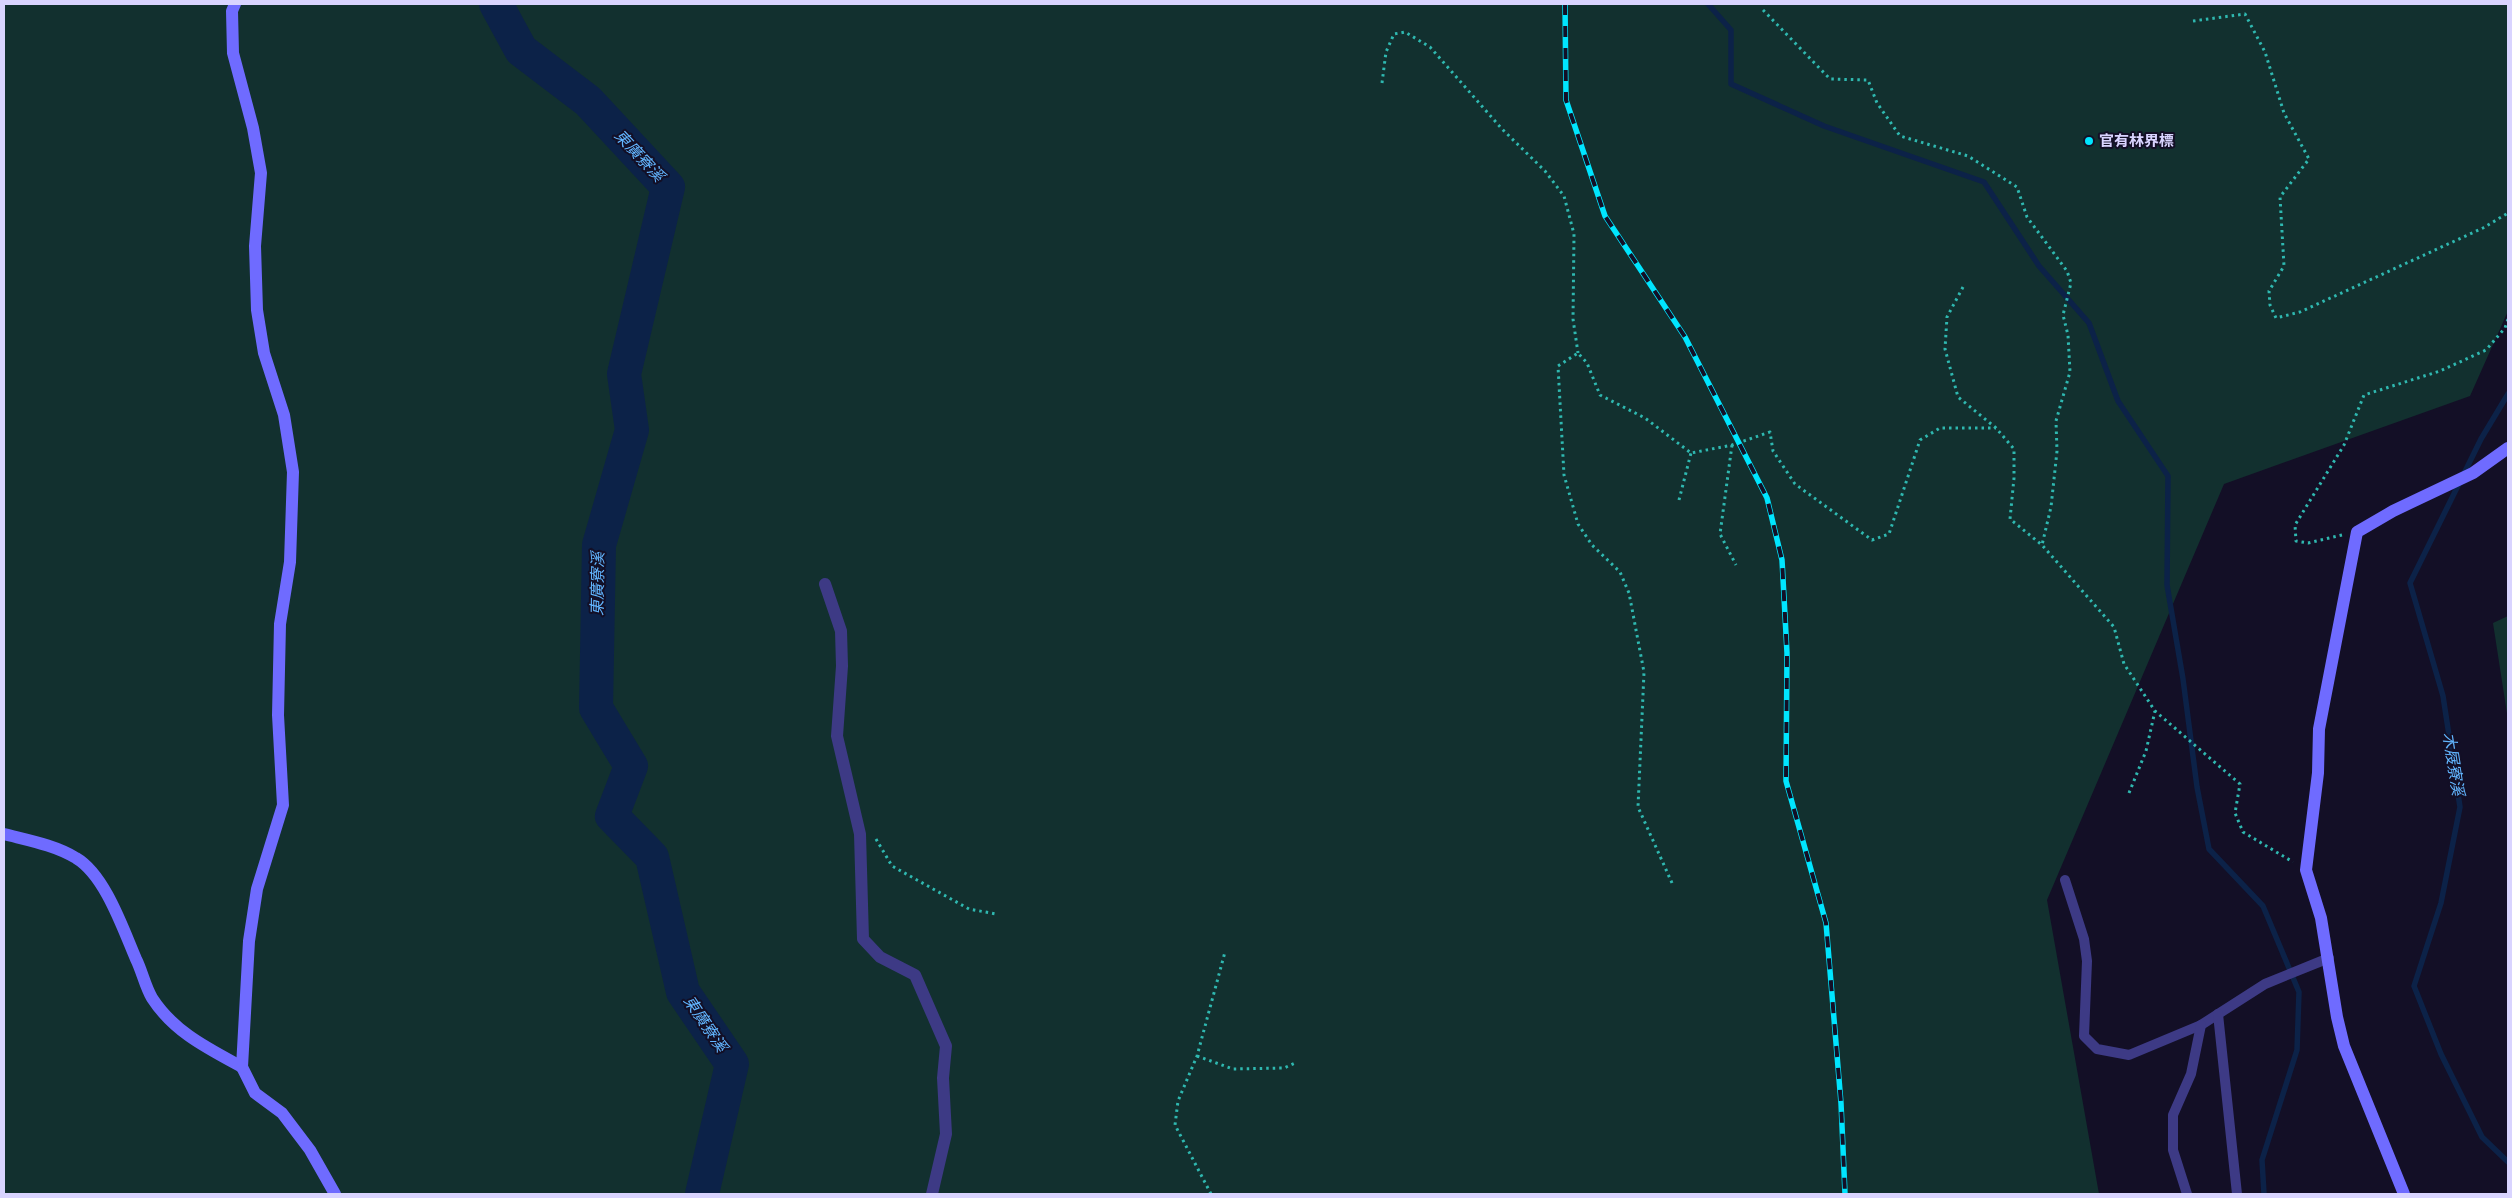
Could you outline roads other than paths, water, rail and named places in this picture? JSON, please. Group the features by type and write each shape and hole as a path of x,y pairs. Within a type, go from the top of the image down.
{"street":[{"path":"235,4 232,11 233,53 253,128 261,173 256,246 258,310 264,353 284,415 293,472 290,562 280,624 278,715 283,805 255,897 245,984 242,1067 255,1093 282,1113 310,1150 335,1194"},
{"path":"2404,1194 2344,1046 2337,1017 2329,958 2321,918 2306,870 2318,773 2319,729 2357,532 2393,511 2473,473 2508,448"},
{"path":"825,584 841,631 842,666 837,736 860,834 863,939 880,957 915,975 946,1046 943,1078 946,1134 932,1194"},
{"path":"4,834 49,846 77,858 91,870 109,899 151,996 164,1014 178,1029 242,1067"}],"lane":[{"path":"2065,880 2084,939 2087,961 2084,1036 2097,1049 2129,1055 2201,1025 2265,984 2329,958"},
{"path":"2218,1014 2237,1194"},
{"path":"2187,1194 2173,1150 2173,1115 2191,1074 2201,1025"}],"waterway":[{"name":"東廣寮溪","path":"496,4 521,50 588,101 668,187 624,374 632,430 599,545 596,708 631,766 612,816 652,857 683,992 732,1064 702,1194"},
{"path":"1708,4 1731,30 1731,84 1824,126 1984,182 2039,266 2089,323 2118,401 2168,476 2167,585 2183,679 2197,787 2209,849 2263,906 2299,992 2297,1050 2262,1160 2264,1194"},
{"name":"木屐寮溪","path":"2508,394 2481,439 2410,583 2443,696 2460,807 2441,903 2414,986 2441,1054 2482,1137 2508,1162"}],"railway":[{"path":"1565,4 1566,100 1605,216 1685,337 1767,498 1782,560 1787,653 1786,781 1826,923 1841,1103 1845,1194"}],"place":[{"name":"官有林界標","path":"2089,141"}]}
